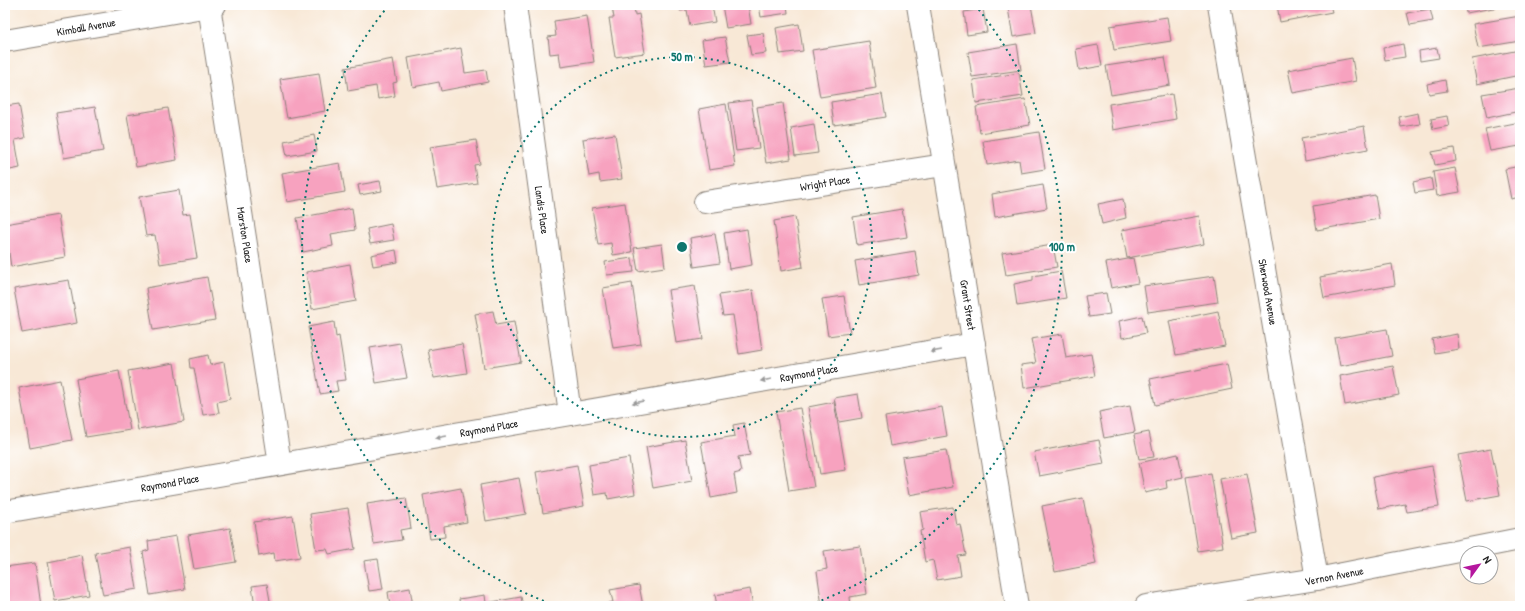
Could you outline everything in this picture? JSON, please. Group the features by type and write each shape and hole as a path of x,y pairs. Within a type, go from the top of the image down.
{"street":[{"name":"Kimball Avenue","path":"5,41 212,5"},
{"name":"Marston Place","path":"212,5 280,464"},
{"name":"Landis Place","path":"515,5 570,414"},
{"name":"Grant Street","path":"918,5 1017,606"},
{"name":"Sherwood Avenue","path":"1219,5 1317,579"},
{"name":"Wright Place","path":"705,202 944,165"},
{"name":"Raymond Place","path":"5,512 974,344"},
{"name":"Vernon Avenue","path":"1146,606 1317,579 1520,539"}],"building":[{"path":"634,5 635,15 639,14 645,53 615,57 609,18 614,18 612,7"},
{"path":"679,5 712,5 715,22 690,26 687,10 680,11"},
{"path":"722,5 748,5 751,24 726,28"},
{"path":"759,5 787,5 788,13 761,17"},
{"path":"1031,5 1036,33 1013,37 1008,8"},
{"path":"1277,5 1330,5 1332,12 1280,22"},
{"path":"1465,5 1504,5 1504,6 1466,13"},
{"path":"983,9 987,32 967,35 964,12"},
{"path":"1430,9 1433,21 1410,25 1407,13"},
{"path":"587,16 594,62 561,67 559,53 550,54 548,37 556,36 554,21"},
{"path":"1520,16 1520,41 1478,48 1473,24"},
{"path":"1167,17 1171,41 1114,50 1110,26"},
{"path":"799,24 803,51 780,54 776,28"},
{"path":"763,33 766,53 751,55 747,35"},
{"path":"725,37 730,62 706,65 702,40"},
{"path":"869,41 876,88 820,97 812,50"},
{"path":"1017,44 1021,70 972,77 968,52"},
{"path":"1403,44 1405,57 1385,60 1383,48"},
{"path":"1098,45 1102,66 1079,70 1076,49"},
{"path":"461,48 465,73 486,70 488,82 441,91 439,82 413,87 408,58"},
{"path":"1437,48 1439,58 1420,61 1419,51"},
{"path":"1520,50 1520,75 1477,84 1472,59"},
{"path":"1165,57 1170,85 1111,95 1106,66"},
{"path":"1352,58 1356,81 1293,93 1288,70"},
{"path":"393,59 397,82 393,83 395,96 378,99 376,86 348,91 345,68"},
{"path":"319,73 325,111 287,118 280,79"},
{"path":"1019,73 1023,96 976,103 973,80"},
{"path":"1445,80 1447,91 1429,94 1427,84"},
{"path":"1520,88 1520,111 1487,118 1482,94"},
{"path":"882,94 886,117 834,125 831,102"},
{"path":"1172,94 1176,119 1113,130 1109,104"},
{"path":"1025,99 1030,125 980,133 976,107"},
{"path":"751,100 759,148 736,151 729,103"},
{"path":"783,103 791,159 766,163 757,107"},
{"path":"19,104 25,138 15,140 20,168 5,171 5,106"},
{"path":"726,104 735,166 709,170 699,109"},
{"path":"95,107 103,151 64,158 56,113"},
{"path":"168,108 177,160 136,167 127,115"},
{"path":"1418,113 1420,124 1401,127 1399,117"},
{"path":"1447,116 1449,126 1433,129 1431,119"},
{"path":"1520,122 1520,146 1490,151 1485,129"},
{"path":"814,124 818,153 795,156 791,128"},
{"path":"1364,126 1368,149 1305,161 1301,138"},
{"path":"1039,132 1045,169 1021,173 1019,160 987,165 983,141"},
{"path":"615,134 622,179 600,182 599,174 589,176 583,139"},
{"path":"314,135 317,151 287,156 284,141"},
{"path":"476,140 480,164 474,165 477,183 437,189 430,147"},
{"path":"1454,148 1456,161 1435,165 1432,152"},
{"path":"340,163 345,192 287,202 282,173"},
{"path":"1520,166 1520,197 1511,199 1505,169"},
{"path":"1455,168 1460,192 1437,196 1433,172"},
{"path":"1431,178 1433,190 1415,193 1413,182"},
{"path":"380,181 382,191 360,195 358,185"},
{"path":"1043,185 1047,208 995,217 992,194"},
{"path":"179,190 183,215 190,214 197,258 160,264 155,235 146,236 139,197"},
{"path":"1375,195 1379,219 1317,230 1313,206"},
{"path":"1123,199 1126,218 1102,224 1098,204"},
{"path":"625,203 632,252 613,255 611,243 598,245 592,208"},
{"path":"352,208 355,230 331,234 333,246 303,252 297,218"},
{"path":"902,209 907,237 857,245 853,217"},
{"path":"58,215 65,257 11,267 5,224"},
{"path":"1199,216 1204,244 1127,258 1122,230"},
{"path":"795,217 803,267 781,271 774,221"},
{"path":"391,224 394,240 370,244 367,229"},
{"path":"747,229 752,265 729,269 724,233"},
{"path":"715,234 720,263 694,267 690,238"},
{"path":"662,244 665,267 638,271 634,248"},
{"path":"1053,245 1057,267 1006,275 1002,253"},
{"path":"396,250 398,262 373,266 371,255"},
{"path":"915,251 919,275 859,285 855,261"},
{"path":"632,258 634,272 607,275 605,262"},
{"path":"1133,258 1138,283 1111,288 1106,263"},
{"path":"350,264 356,301 312,309 306,272"},
{"path":"1392,264 1395,285 1324,298 1320,277"},
{"path":"1061,271 1066,298 1017,306 1014,284 1033,280 1033,276"},
{"path":"1214,276 1218,302 1148,312 1144,286"},
{"path":"207,277 215,320 153,330 146,288"},
{"path":"69,280 77,323 22,333 14,289"},
{"path":"632,283 641,344 613,348 603,288"},
{"path":"695,286 703,339 676,343 668,290"},
{"path":"753,290 762,350 739,354 733,315 723,316 719,295"},
{"path":"1106,293 1110,314 1089,317 1085,296"},
{"path":"844,296 850,333 828,336 822,299"},
{"path":"493,311 496,325 514,322 521,362 484,368 475,314"},
{"path":"1218,311 1225,346 1176,355 1169,321"},
{"path":"1142,316 1146,333 1122,338 1119,321"},
{"path":"334,322 336,337 339,336 346,380 336,381 338,391 320,394 308,327"},
{"path":"1387,329 1392,356 1340,366 1335,338"},
{"path":"1062,334 1066,358 1091,354 1095,376 1024,388 1021,365 1036,363 1031,339"},
{"path":"1457,334 1459,349 1435,353 1432,339"},
{"path":"400,343 407,378 376,383 370,348"},
{"path":"462,344 467,373 434,378 428,350"},
{"path":"208,355 210,365 224,362 230,399 217,402 219,413 203,415 194,368 191,368 190,359"},
{"path":"174,363 184,422 138,430 128,371"},
{"path":"1227,364 1232,389 1155,405 1150,379"},
{"path":"1393,366 1399,395 1345,405 1340,376"},
{"path":"119,371 130,430 86,437 76,379"},
{"path":"60,380 72,440 30,448 19,388"},
{"path":"858,394 862,418 839,422 834,398"},
{"path":"834,402 846,470 820,474 808,407"},
{"path":"1130,406 1135,432 1104,438 1099,412"},
{"path":"942,407 947,436 890,446 885,417"},
{"path":"800,408 814,487 789,491 776,412"},
{"path":"744,423 750,455 738,457 741,472 734,474 737,493 711,498 701,442 735,436 733,425"},
{"path":"1149,432 1154,457 1139,459 1134,435"},
{"path":"685,440 692,481 653,488 646,447"},
{"path":"1099,440 1104,464 1039,476 1034,452"},
{"path":"1491,449 1500,495 1467,501 1458,455"},
{"path":"946,450 953,487 909,495 902,457"},
{"path":"1178,454 1183,477 1166,481 1167,488 1145,493 1139,463"},
{"path":"629,458 635,494 608,499 607,493 594,495 589,465"},
{"path":"577,465 584,506 543,513 536,472"},
{"path":"1432,466 1439,507 1407,512 1405,504 1379,509 1373,477"},
{"path":"1211,473 1223,547 1198,551 1186,477"},
{"path":"1247,474 1258,533 1231,538 1220,479"},
{"path":"519,478 526,514 486,521 480,485"},
{"path":"461,488 467,522 444,526 445,537 430,539 423,495"},
{"path":"406,498 411,528 400,530 402,540 374,544 367,504"},
{"path":"1083,498 1096,564 1055,572 1042,506"},
{"path":"953,507 956,525 960,524 966,555 958,556 961,576 937,580 933,560 925,562 920,531 923,530 920,512"},
{"path":"348,508 355,549 329,554 327,549 316,550 310,514"},
{"path":"293,516 300,557 275,561 274,553 259,556 254,522"},
{"path":"230,528 236,562 194,569 188,535"},
{"path":"176,536 185,589 150,595 143,552 149,550 148,541"},
{"path":"860,546 867,594 850,597 851,606 822,606 817,571 827,569 824,551"},
{"path":"130,547 137,589 103,595 95,553"},
{"path":"82,555 89,595 55,601 48,562"},
{"path":"378,559 383,589 369,591 364,561"},
{"path":"35,563 41,606 5,606 5,567"},
{"path":"267,584 271,606 255,606 252,586"},
{"path":"639,585 643,606 597,606 613,602 610,590"},
{"path":"410,588 413,606 390,606 388,592"},
{"path":"750,589 753,606 717,606 715,595"},
{"path":"485,595 486,603 521,597 523,606 460,606 459,599"}]}
